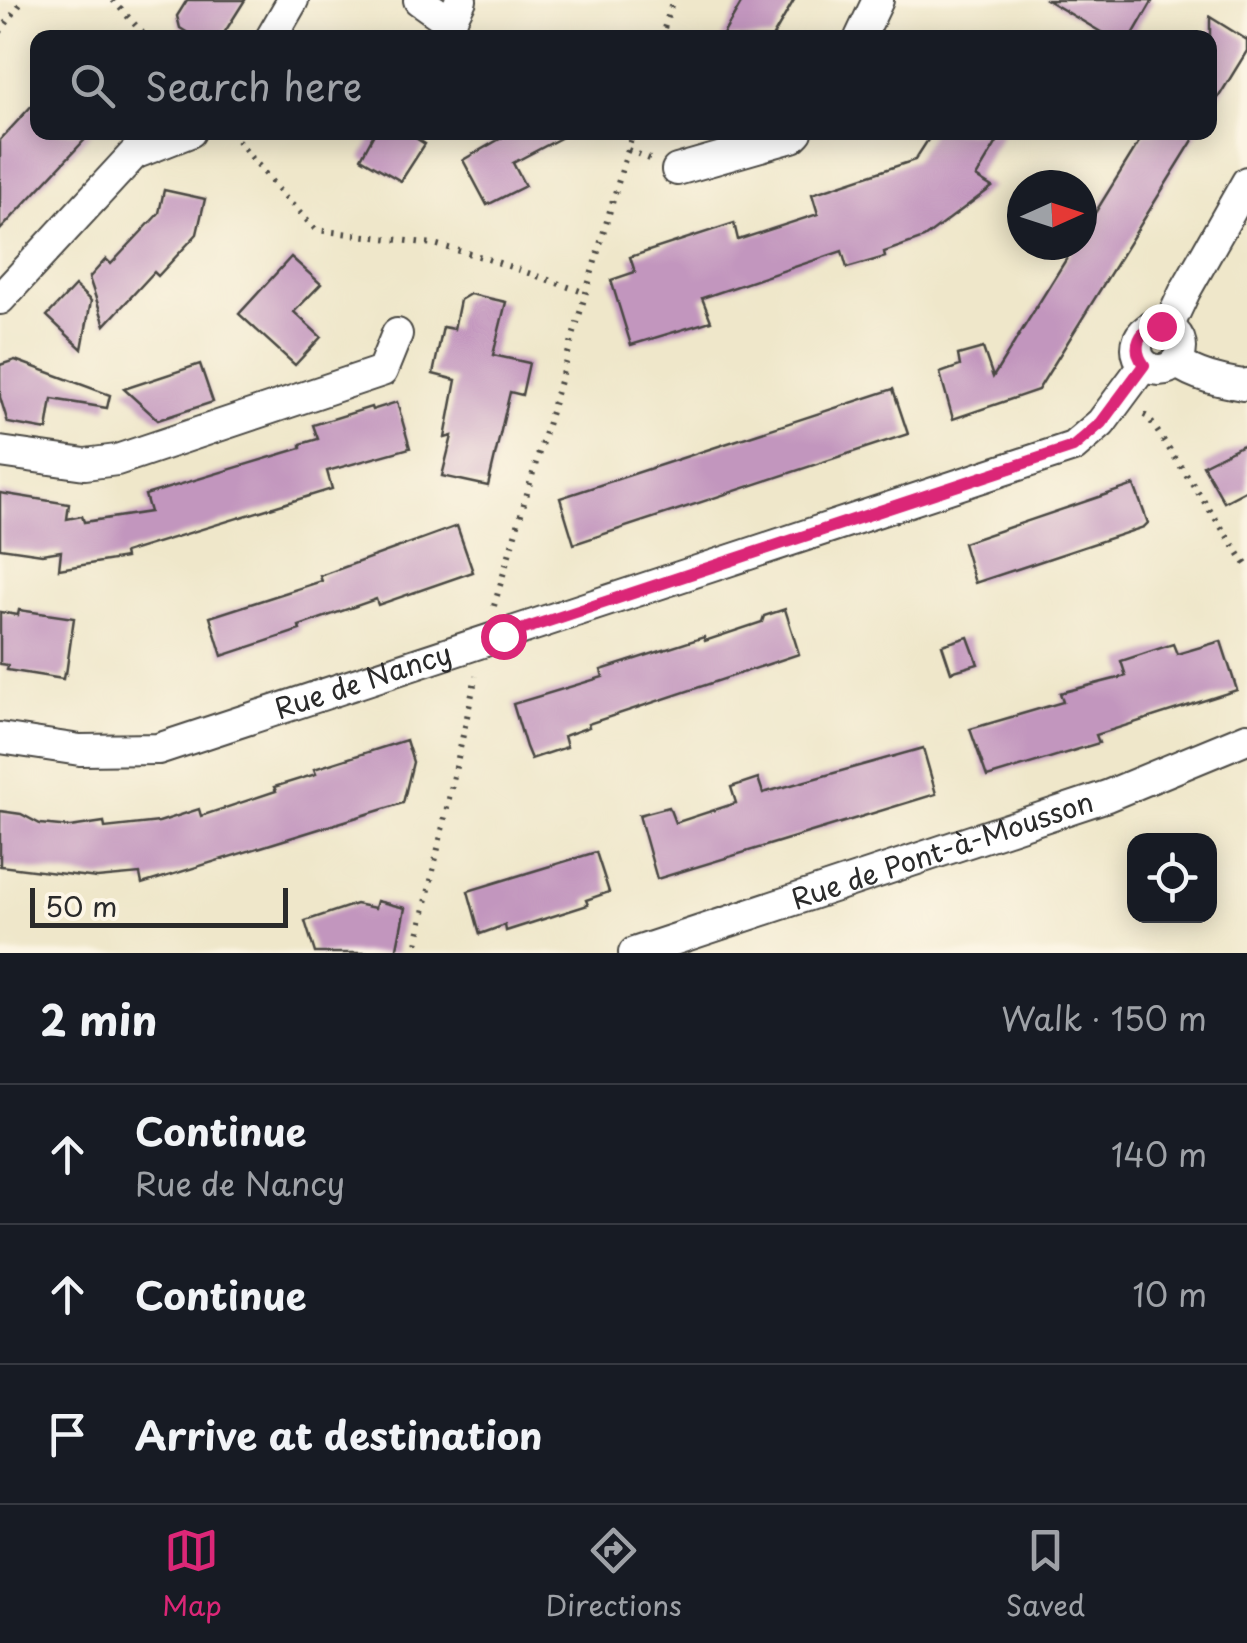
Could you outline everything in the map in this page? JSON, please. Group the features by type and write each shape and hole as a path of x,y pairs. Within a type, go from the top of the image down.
{"street":[{"path":"275,30 293,0"},
{"path":"420,0 450,22 461,0"},
{"path":"864,30 878,0"},
{"path":"0,299 134,154 170,140"},
{"path":"676,170 778,140"},
{"path":"1168,328 1247,182"},
{"path":"1154,326 1174,331 1181,342 1176,362 1158,370 1144,365 1136,346 1142,333 1154,326"},
{"path":"0,452 85,464 117,460 382,371 397,334"},
{"path":"1176,362 1217,380 1247,384"},
{"name":"Rue de Nancy","path":"0,738 80,750 158,749 484,643 1073,447 1101,423 1144,365"},
{"name":"Rue de Pont-à-Mousson","path":"634,953 1107,796 1247,738"}],"path":[{"path":"0,32 23,0"},
{"path":"114,0 140,30"},
{"path":"664,30 673,0"},
{"path":"238,140 316,230 434,244 586,293"},
{"path":"415,953 484,643 631,140"},
{"path":"1116,404 1148,417 1247,566"}],"building":[{"path":"187,0 245,0 226,30 183,30 177,16"},
{"path":"743,0 794,0 777,30 726,30"},
{"path":"1047,0 1153,0 1136,30 1098,30"},
{"path":"1210,17 1247,40 1247,51 1217,100 1217,30 1210,30"},
{"path":"30,108 30,140 84,140 0,230 0,140"},
{"path":"371,140 419,140 425,144 401,181 361,158"},
{"path":"498,140 557,140 513,163 525,186 487,205 463,160"},
{"path":"928,140 998,140 976,177 992,187 924,238 884,252 885,257 847,268 842,251 702,298 711,321 631,345 611,280 635,272 630,257 734,223 738,240 818,214 812,194 915,160"},
{"path":"1140,140 1193,140 1038,390 953,419 940,373 960,366 958,355 983,348 993,377 1066,260 1097,260 1097,210"},
{"path":"164,190 205,199 197,234 158,276 154,272 105,325 89,278 106,259 111,264 159,213"},
{"path":"291,257 321,284 294,312 321,337 295,365 239,314"},
{"path":"75,286 91,301 82,349 47,316"},
{"path":"470,294 506,302 493,355 529,363 522,395 510,392 488,486 442,476 452,436 445,438 456,380 433,374 443,327 454,329 460,300"},
{"path":"15,360 110,395 107,408 52,399 47,430 8,423 0,397 0,365"},
{"path":"200,364 213,402 158,420 124,389"},
{"path":"893,389 908,434 574,544 560,498"},
{"path":"397,402 410,448 327,471 332,489 124,553 125,558 59,569 61,551 42,554 0,548 0,493 69,504 67,519 82,516 84,522 150,512 145,495 301,448 301,444 318,439 313,425"},
{"path":"1247,443 1247,490 1224,502 1203,465"},
{"path":"1134,485 1148,523 1144,527 975,583 963,543"},
{"path":"457,526 473,572 378,605 376,599 222,656 210,617 322,581 320,576"},
{"path":"785,609 799,654 588,724 589,727 564,736 567,747 531,759 513,704 603,677 601,670 762,622 764,616"},
{"path":"19,610 74,618 63,679 7,670 8,665 0,664 0,612 18,615"},
{"path":"968,637 978,664 951,672 942,645"},
{"path":"1221,641 1237,690 1096,735 1099,743 987,777 970,729 1063,702 1060,693 1126,676 1121,661 1173,644 1177,654"},
{"path":"406,740 413,762 403,803 142,884 140,874 97,878 0,866 0,811 21,814 40,824 70,827 104,822 105,828 159,822 199,809 201,816 276,791 274,787 316,774 314,769"},
{"path":"923,748 936,794 657,879 639,815 669,807 675,823 736,803 731,787 758,778 763,793"},
{"path":"596,852 609,892 586,900 588,905 506,931 505,925 480,934 468,891"},
{"path":"377,901 405,908 396,953 315,953 305,921 356,904 375,908"}],"route":[{"path":"503,636 1073,447 1101,423 1144,365 1136,346 1142,333 1161,326"}]}
